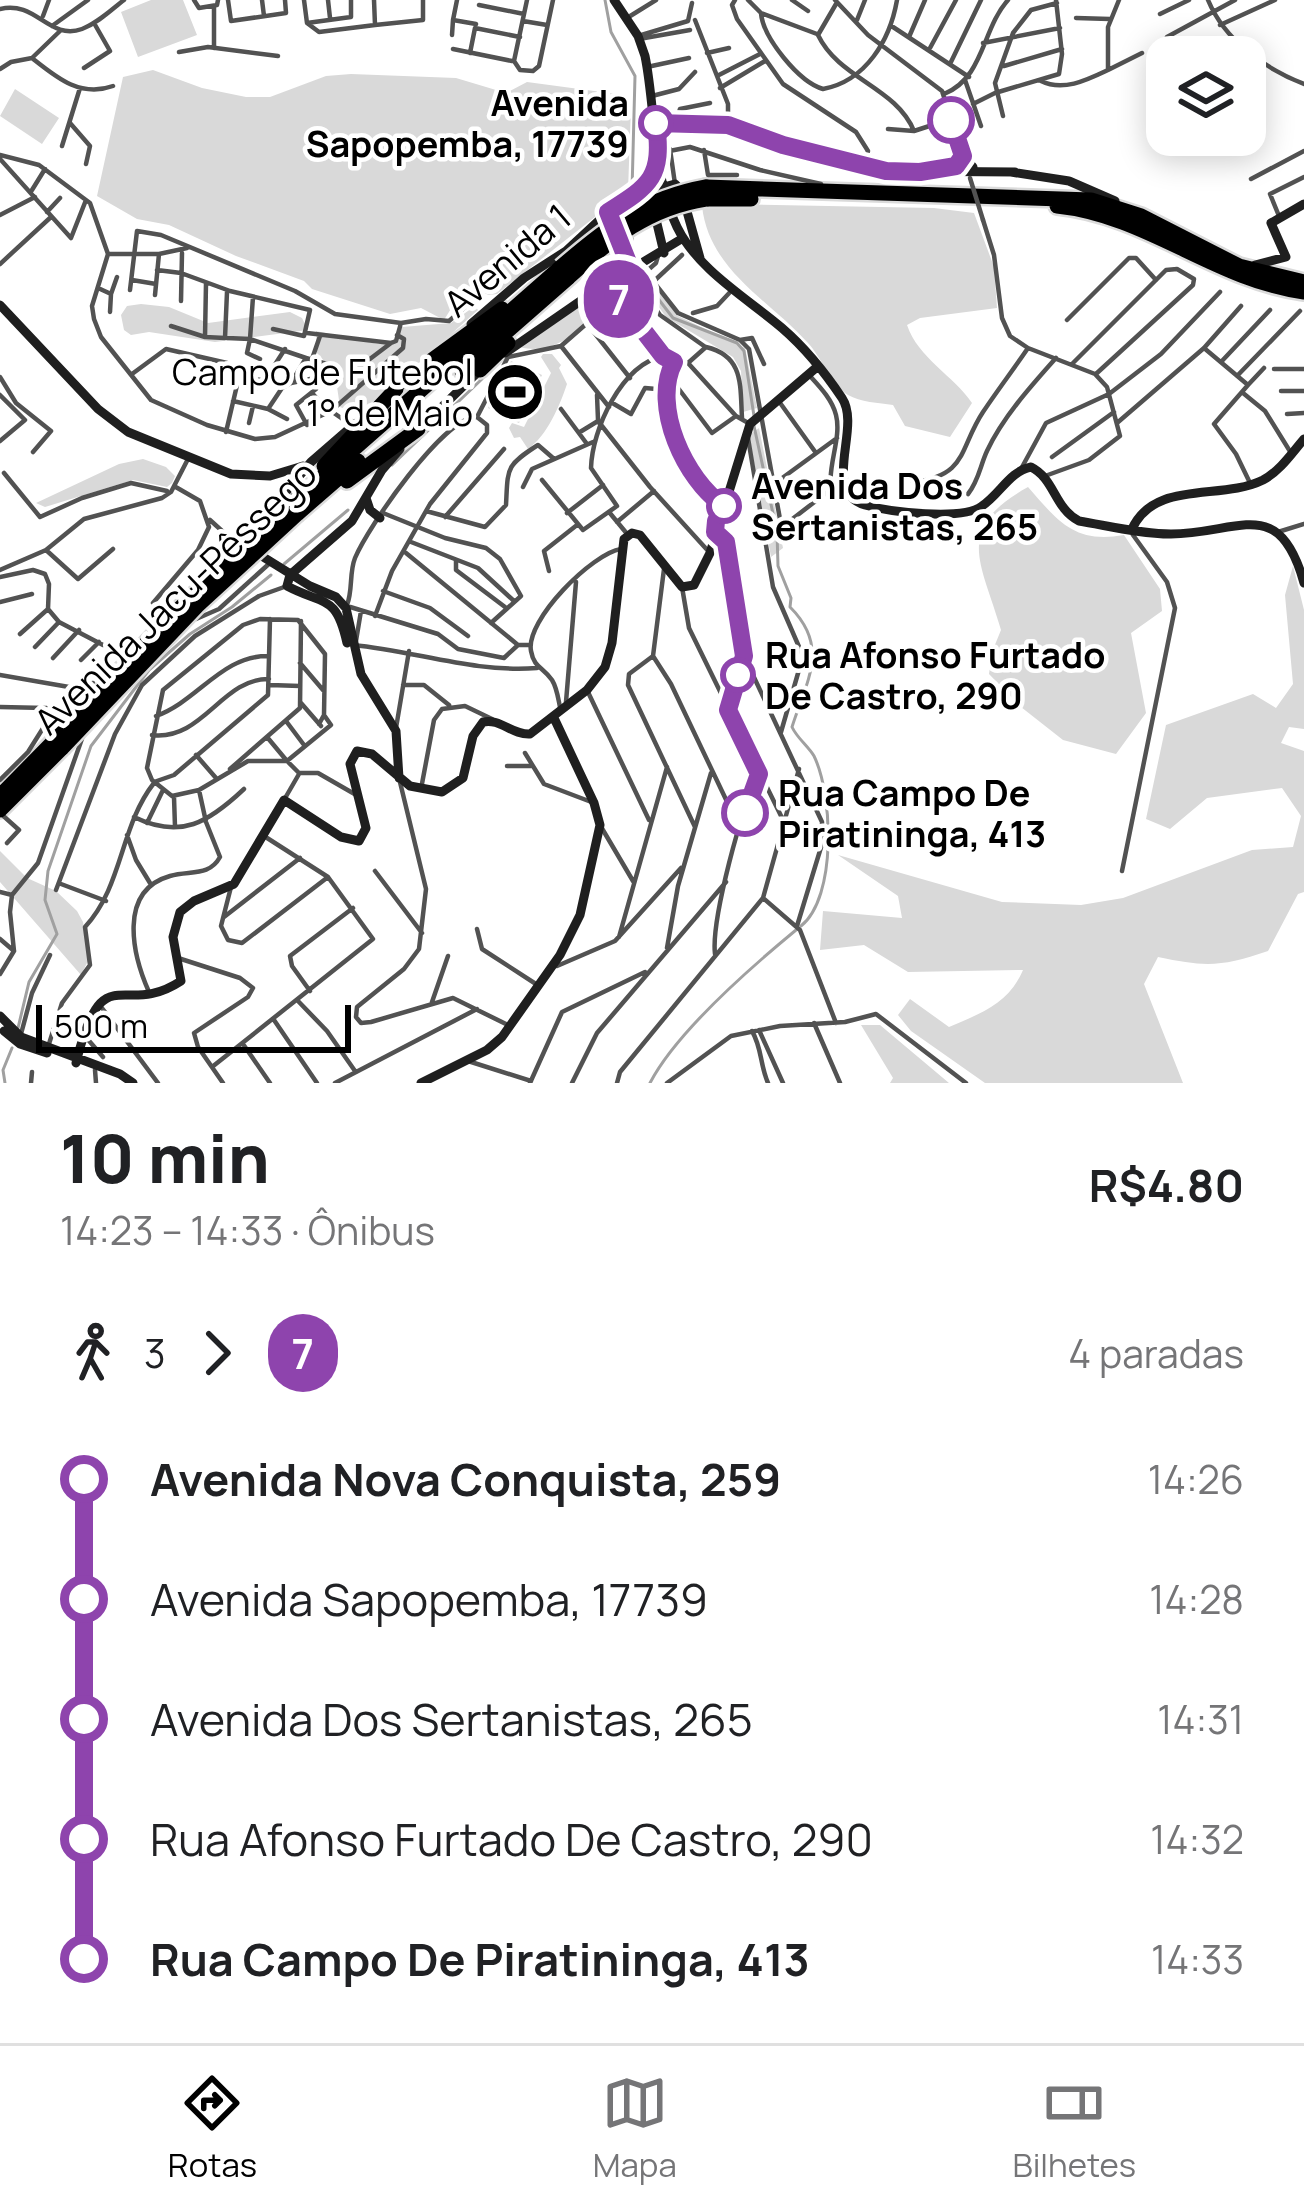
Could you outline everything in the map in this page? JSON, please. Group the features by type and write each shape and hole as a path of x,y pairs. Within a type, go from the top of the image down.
{"highway":[{"name":"Avenida Jacu-Pêssego","path":"0,796 197,606 297,499 563,274 636,222 706,193 736,182 832,190 1073,197 1141,216 1239,266 1274,270 1304,282"},
{"name":"Avenida Jacu-Pêssego","path":"706,193 1073,208 1142,228 1240,278 1304,292"},
{"path":"432,360 563,274"},
{"path":"480,370 562,291 563,274"},
{"path":"297,499 396,389"},
{"path":"297,499 382,459 418,430"},
{"name":"Avenida Jacu-Pêssego","path":"0,812 57,745"}],"main road":[{"path":"615,1 638,38 647,67 683,238 788,334 848,412 843,478 859,502 921,512 970,513 1021,469 1031,466 1045,476 1059,506 1072,518 1176,534 1253,522 1278,532 1294,554 1304,583"},
{"path":"663,127 728,125 864,166 1015,172 1083,185 1141,216"},
{"path":"661,254 652,203 637,196 665,151"},
{"path":"670,184 681,190 700,258"},
{"name":"Avenida 1","path":"297,499 311,462 509,290 566,251 608,212 670,184"},
{"path":"1274,270 1286,257 1270,225 1304,203"},
{"path":"608,212 637,273"},
{"name":"Avenida 1","path":"289,581 352,521 382,470 480,370 637,273 683,238"},
{"path":"1,308 128,432 231,474 270,476 297,499 250,531 249,543 289,581 334,606 361,674 396,733 399,778"},
{"path":"77,1061 100,1004 115,993 149,992 182,981 173,928 180,912 231,886 284,800 355,842 366,831 350,764 357,751 372,754 399,778 442,792 459,783 476,729 483,722 495,721 525,735 536,732 587,690 609,657 620,549 628,535 646,540 682,586 691,587 724,506 749,421 813,371"},
{"path":"1132,529 1143,512 1160,501 1251,484 1274,472 1304,439"},
{"path":"352,521 380,516 366,498"},
{"path":"289,581 336,597 347,606 352,645"},
{"path":"421,1083 494,1045 558,962 580,915 600,825 561,713"},
{"path":"6,1031 129,1083"},
{"path":"6,1031 20,1044 120,1074 129,1083"}],"street":[{"path":"52,26 88,0"},
{"path":"4,5 31,9 60,31 77,31 124,0"},
{"path":"194,0 197,8 216,4 214,49"},
{"path":"228,0 230,21 286,13 285,0"},
{"path":"262,0 264,16"},
{"path":"304,0 307,23 316,32 424,20 422,0"},
{"path":"328,0 331,20"},
{"path":"307,23 352,16 352,0"},
{"path":"374,0 375,25"},
{"path":"452,35 457,0"},
{"path":"514,61 527,0"},
{"path":"453,49 514,61 520,70 536,69 553,0"},
{"path":"627,18 656,0"},
{"path":"735,0 737,19 791,91 858,134 868,151 864,166"},
{"path":"748,0 761,14 766,32 812,86 831,88 856,76 880,45 893,27 897,0"},
{"path":"792,0 808,11"},
{"path":"857,20 865,0"},
{"path":"909,37 925,0"},
{"path":"929,50 956,0"},
{"path":"950,64 981,0"},
{"path":"944,94 967,78 994,17 1008,0"},
{"path":"1108,70 1106,38 1119,0"},
{"path":"1160,14 1189,0"},
{"path":"1208,0 1220,25 1264,64 1304,84"},
{"path":"1169,36 1235,0"},
{"path":"1220,25 1275,0"},
{"path":"818,34 836,1 880,45 944,94 994,255 1006,330 1028,349 1095,374 1109,394 1118,440 1089,460 1045,476"},
{"path":"43,16 47,2"},
{"path":"973,104 995,93 1041,81 1061,69 1057,2 1030,10 1010,40 995,93 1003,116"},
{"path":"638,38 688,21 692,3"},
{"path":"479,5 548,26"},
{"path":"761,14 818,34 827,52 903,108 914,131"},
{"path":"1076,18 1110,20"},
{"path":"453,20 520,37"},
{"path":"695,20 729,110 728,125"},
{"path":"84,68 110,51 94,23"},
{"path":"470,53 475,26"},
{"path":"893,27 967,78 981,126"},
{"path":"983,43 1060,28"},
{"path":"638,38 690,30"},
{"path":"0,68 32,58 60,31"},
{"path":"707,53 729,48"},
{"path":"179,52 214,49 278,56"},
{"path":"1000,67 1062,49"},
{"path":"1041,81 1050,86 1068,85 1142,53"},
{"path":"715,76 760,54"},
{"path":"32,58 61,81 80,88 112,86"},
{"path":"647,67 689,58"},
{"path":"720,88 765,62"},
{"path":"652,96 679,89 695,72"},
{"path":"62,146 80,88"},
{"path":"663,127 680,109 710,103"},
{"path":"888,129 914,131 951,118"},
{"path":"70,123 90,146 86,164"},
{"path":"665,151 704,150 832,190"},
{"path":"704,150 708,175 736,182 739,162"},
{"path":"1251,179 1304,152"},
{"path":"0,159 45,169 86,200 108,254 92,306 97,329 151,400 226,432 266,439 307,425 330,411 403,348 404,339 397,335"},
{"path":"0,159 73,238 86,200"},
{"path":"0,215 33,194 45,169"},
{"path":"1276,218 1270,196 1304,177"},
{"path":"0,263 61,198"},
{"path":"130,290 137,230 161,235 184,249 313,300 335,314 401,323 449,321 479,295"},
{"path":"108,254 184,249"},
{"path":"182,301 184,249"},
{"path":"155,295 159,254"},
{"path":"653,282 682,255"},
{"path":"1066,320 1129,258 1136,258 1156,280"},
{"path":"1073,363 1173,268 1193,279 1193,285 1160,318 1095,374"},
{"path":"157,270 310,310"},
{"path":"637,273 653,282 677,313 740,340 752,338 764,364"},
{"path":"477,417 508,357 561,346 637,273"},
{"path":"637,273 660,315 706,347 729,356 737,367 773,587 803,656 782,732"},
{"path":"110,312 117,277"},
{"path":"132,280 156,284"},
{"path":"205,338 206,283"},
{"path":"98,288 111,294"},
{"path":"693,314 717,306 734,289"},
{"path":"225,338 227,290"},
{"path":"1021,469 1032,441 1046,423 1109,394 1161,354 1220,292"},
{"path":"616,295 663,356 688,363 749,421 774,484 784,541"},
{"path":"253,297 247,353 260,359"},
{"path":"308,333 313,300"},
{"path":"1117,423 1204,348 1241,307"},
{"path":"1220,362 1270,310"},
{"path":"1237,376 1300,311"},
{"path":"358,368 392,344 401,323"},
{"path":"588,325 630,378"},
{"path":"171,326 205,338 250,339 334,366"},
{"path":"273,328 304,336 392,344"},
{"path":"291,383 320,336"},
{"path":"740,340 754,364 749,421"},
{"path":"561,346 597,395 631,414 645,388 668,390"},
{"path":"688,363 706,347"},
{"path":"1204,348 1248,385"},
{"path":"130,375 171,349 227,363 238,379 226,432"},
{"path":"238,379 265,380 285,349"},
{"path":"914,482 937,478 961,460 978,420 1028,349"},
{"path":"542,481 586,530 617,506 590,468 590,443 598,421 630,378 647,361 663,356"},
{"path":"968,494 1015,408 1056,358"},
{"path":"307,425 296,405 317,387 319,369 309,359"},
{"path":"674,362 668,412 683,458 709,494 724,506"},
{"path":"1251,484 1214,424 1264,368"},
{"path":"1274,369 1304,369"},
{"path":"813,371 835,411 837,438 830,490 836,500"},
{"path":"0,376 4,399 25,420 0,441"},
{"path":"669,376 712,433 749,421"},
{"path":"268,409 282,388 315,379"},
{"path":"254,394 258,381"},
{"path":"1281,392 1304,391"},
{"path":"1243,392 1265,411 1291,453"},
{"path":"312,393 344,420 358,422"},
{"path":"597,395 598,421 708,551"},
{"path":"4,399 51,431 34,452"},
{"path":"778,400 816,453"},
{"path":"233,401 287,419"},
{"path":"249,423 253,406"},
{"path":"561,409 590,443"},
{"path":"1052,457 1114,412"},
{"path":"1287,414 1304,413"},
{"path":"375,616 383,591 426,511 487,433 487,425 477,417 465,418 450,431 402,484 355,560 347,606 375,616 438,634 458,649 484,655 506,658 518,645"},
{"path":"344,420 345,433"},
{"path":"580,432 598,421"},
{"path":"774,484 837,438"},
{"path":"523,488 528,473 590,443"},
{"path":"426,511 486,526 507,502 506,476 514,461 538,445 553,458"},
{"path":"445,517 504,449"},
{"path":"0,573 46,550 84,519 152,502 172,489 189,457"},
{"path":"738,464 753,468"},
{"path":"4,473 40,517 131,483 172,489 200,501 210,520 231,539 249,543"},
{"path":"567,513 603,485"},
{"path":"782,527 830,490"},
{"path":"617,521 655,491"},
{"path":"196,619 218,609 266,559 297,499"},
{"path":"609,512 628,535"},
{"path":"380,516 475,543 494,553 518,600"},
{"path":"153,602 205,541 210,520"},
{"path":"1278,532 1304,524"},
{"path":"550,571 544,551 577,525"},
{"path":"717,525 726,542 744,656 823,830 797,926"},
{"path":"717,525 726,542"},
{"path":"1122,872 1175,608 1167,582 1132,529"},
{"path":"411,542 483,572 518,600"},
{"path":"46,550 79,579 113,549"},
{"path":"537,668 529,645 551,600 609,552 620,549"},
{"path":"404,552 518,645 529,645"},
{"path":"456,560 456,570 507,609"},
{"path":"665,566 653,656 740,829"},
{"path":"0,573 33,570 45,574 48,610 58,622 101,644 82,660"},
{"path":"561,713 576,580"},
{"path":"106,901 58,886 125,712 142,686 194,636 289,581"},
{"path":"682,586 689,628 784,823"},
{"path":"383,591 430,608 468,636"},
{"path":"0,602 32,594"},
{"path":"491,623 518,600"},
{"path":"20,634 48,610"},
{"path":"362,611 352,645 409,651 485,670 537,668 548,675 557,691 561,713"},
{"path":"48,1047 62,1004 90,965 86,927 106,901 134,817 154,782 170,777 266,697 270,620"},
{"path":"229,770 256,760 287,761 332,723 324,715 323,649 301,621 243,625 164,690 147,768 154,782 174,797 217,779 298,711 301,621"},
{"path":"35,647 58,622"},
{"path":"53,658 79,630"},
{"path":"396,733 409,651"},
{"path":"170,656 181,673"},
{"path":"156,716 182,703 239,659 269,656"},
{"path":"653,656 627,681 695,827"},
{"path":"728,710 744,656"},
{"path":"300,663 324,691"},
{"path":"0,675 69,687 93,683"},
{"path":"152,735 182,733 244,684 300,686"},
{"path":"402,685 424,685 449,705 472,709 495,721"},
{"path":"587,690 649,820"},
{"path":"557,691 566,692"},
{"path":"300,702 322,727"},
{"path":"422,789 434,720 449,705"},
{"path":"0,707 46,708 68,716 81,723 84,741 35,868 12,895 14,951 0,974"},
{"path":"0,780 28,752 45,725 68,716"},
{"path":"286,721 305,746"},
{"path":"266,736 299,773 318,773 358,796"},
{"path":"525,753 544,784 594,803"},
{"path":"196,754 217,779"},
{"path":"507,766 532,766"},
{"path":"619,937 667,767"},
{"path":"617,1083 620,1072 764,898 799,769"},
{"path":"668,948 685,863 712,772"},
{"path":"284,800 299,773"},
{"path":"715,954 714,936 726,882 759,774"},
{"path":"399,778 426,889 422,933 414,958 355,1012 364,1023 453,998 510,1026"},
{"path":"134,817 175,827 206,822 244,789"},
{"path":"147,823 163,790"},
{"path":"149,992 137,962 136,910 152,885 166,877 217,864 219,849 206,822 199,790"},
{"path":"174,797 175,827"},
{"path":"0,812 19,830 7,843"},
{"path":"600,825 633,881"},
{"path":"127,835 152,885"},
{"path":"212,1067 373,942 372,932 328,877 264,836"},
{"path":"221,920 300,858"},
{"path":"558,962 619,937 685,863"},
{"path":"375,871 422,933"},
{"path":"231,886 221,920 225,938 242,943 328,877"},
{"path":"572,1083 592,1041 726,882"},
{"path":"0,892 12,895"},
{"path":"764,898 797,926 836,1023"},
{"path":"310,991 290,956 353,908"},
{"path":"477,929 482,950 539,986"},
{"path":"0,939 14,951"},
{"path":"6,1031 50,955"},
{"path":"432,1002 448,956"},
{"path":"178,958 240,978 253,988 248,997 194,1034 223,1083"},
{"path":"467,1060 531,1082 562,1012 650,970"},
{"path":"298,1001 327,1030 356,1072"},
{"path":"100,1004 158,1083"},
{"path":"335,1083 477,1009"},
{"path":"667,1083 725,1038 881,1015 966,1083"},
{"path":"274,1020 317,1083"},
{"path":"814,1023 840,1083"},
{"path":"755,1030 768,1083"},
{"path":"755,1030 783,1083"},
{"path":"84,1035 103,1058"},
{"path":"243,1044 270,1083"},
{"path":"444,1083 451,1069"},
{"path":"95,1070 96,1083"},
{"path":"31,1083 32,1072"}],"shaded area":[{"path":"151,0 183,0 197,35 138,57 121,12"},
{"path":"153,70 202,88 246,97 270,97 326,76 351,74 456,78 506,93 527,82 624,95 631,106 628,191 497,294 465,286 444,320 421,308 390,314 312,289 304,281 169,225 137,219 97,196 123,77"},
{"path":"15,89 59,118 42,144 0,116"},
{"path":"702,206 974,213 994,267 997,308 920,318 907,325 919,347 972,403 950,437 905,426 893,405 858,399 842,390 808,343 743,282 716,248"},
{"path":"625,276 630,280 567,338 553,346 520,347"},
{"path":"647,278 678,316 745,348 757,408 743,412 741,371 733,357 666,317 641,282"},
{"path":"127,306 169,307 208,323 290,312 302,318 308,330 215,342 149,332 131,335 124,330 121,315"},
{"path":"475,306 478,310 372,405 356,413 340,407 335,373 317,353 316,331 378,344 396,341 402,327 451,323"},
{"path":"543,354 552,354 561,365 567,384 547,428 528,449 509,428 512,423 524,427 551,373"},
{"name":"Campo de Futebol 1° de Maio","path":"511,361 542,375 519,423 488,408"},
{"path":"759,428 783,548 771,557 749,435"},
{"path":"143,459 166,467 175,476 172,483 167,487 133,480 45,507 36,503 119,464"},
{"path":"1028,487 1058,520 1080,533 1124,535 1160,589 1162,611 1131,633 1146,713 1116,754 1063,740 989,674 1001,630 981,566 981,533 1004,502"},
{"path":"1293,566 1304,610 1304,729 1289,727 1281,743 1304,751 1304,892 1298,894 1268,951 1213,964 1158,957 1144,984 1183,1083 985,1083 911,1031 898,1015 910,999 949,1027 1002,999 1023,970 908,972 864,945 820,950 823,911 902,918 898,896 838,855 1002,902 1081,905 1123,898 1252,850 1293,847 1301,816 1282,788 1207,798 1170,829 1146,819 1166,725 1253,694 1276,708 1293,684 1285,595"},
{"path":"0,851 27,878 56,891 77,911 89,959 81,975 0,882"},
{"path":"861,1025 880,1025 949,1083 890,1083 893,1078"}],"waterway":[{"path":"605,0 611,32 635,76 632,191"},
{"path":"632,235 633,261"},
{"path":"588,287 615,263"},
{"path":"636,270 673,318 737,343 744,351 754,416"},
{"path":"392,465 482,379"},
{"path":"754,426 777,532 778,566 790,607 802,622 812,650 809,679 792,727 814,756 828,819 821,893 801,926"},
{"path":"284,564 348,510"},
{"path":"18,1028 29,982 57,934 45,900 48,871 91,746 149,670 271,575"},
{"path":"650,1083 696,1022 796,930"},
{"path":"5,1083 3,1070 12,1048"}],"bus line":[{"name":"7","path":"745,813 759,774 728,710 744,656 726,542 715,532 724,506 709,494 680,450 667,403 674,362 663,356 616,295 635,280 608,212 634,197 654,175 659,153 656,123 728,125 783,145 909,173 956,166 961,161 951,120"}],"place":[{"name":"Avenida Sapopemba, 17739","path":"656,123"},
{"name":"Campo de Futebol 1° de Maio","path":"515,392"},
{"name":"Avenida Dos Sertanistas, 265","path":"724,506"},
{"name":"Rua Afonso Furtado De Castro, 290","path":"738,675"},
{"name":"Rua Campo De Piratininga, 413","path":"745,813"}]}
